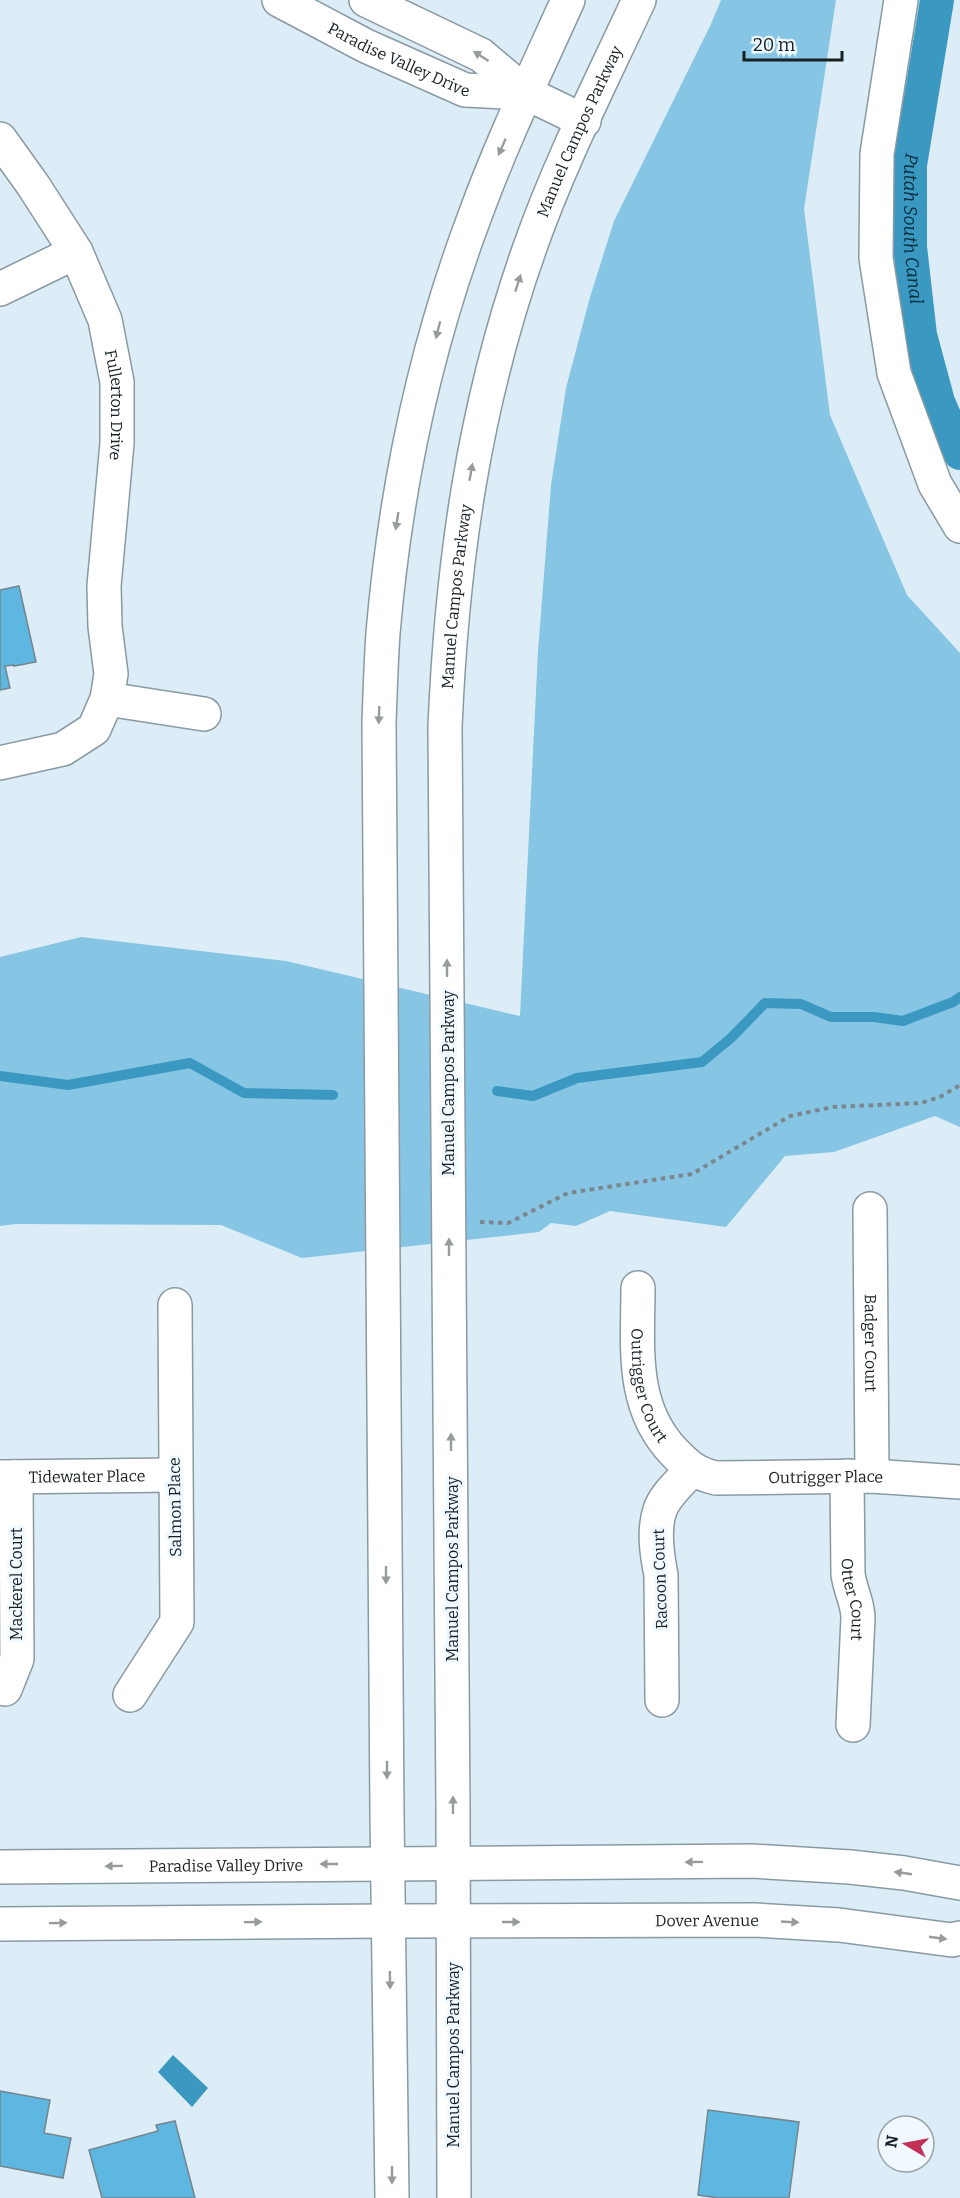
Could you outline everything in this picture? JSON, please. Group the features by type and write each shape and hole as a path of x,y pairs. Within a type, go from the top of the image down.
{"main road":[{"name":"Paradise Valley Drive","path":"279,0 366,46 465,90 526,93"},
{"name":"Paradise Valley Drive","path":"366,0 481,55 526,93 584,121"},
{"path":"392,2198 379,723 383,632 399,510 417,414 441,319 472,223 498,155 568,0"},
{"name":"Manuel Campos Parkway","path":"454,2198 445,727 449,643 461,530 479,429 500,339 555,181 639,0"},
{"path":"902,0 877,154 876,258 894,373 935,484 960,526"},
{"name":"Fullerton Drive","path":"0,139 76,252 105,320 117,382 117,443 104,586 105,626 111,674 108,699"},
{"path":"0,289 76,252"},
{"path":"0,763 63,749 94,729 108,699 204,714"},
{"name":"Badger Court","path":"860,1476 870,1209"},
{"name":"Outrigger Court","path":"638,1288 638,1364 649,1417 660,1436 692,1469"},
{"name":"Salmon Place","path":"130,1695 177,1622 175,1305"},
{"name":"Outrigger Place","path":"692,1469 716,1478 860,1476 960,1482"},
{"name":"Racoon Court","path":"662,1700 661,1575 657,1556 657,1524 660,1509 692,1469"},
{"name":"Tidewater Place","path":"8,1477 175,1475"},
{"name":"Otter Court","path":"853,1725 858,1608 848,1574 860,1476"},
{"name":"Mackerel Court","path":"5,1689 17,1659 8,1477"},
{"path":"453,1864 752,1861 850,1867 904,1873 960,1883"},
{"name":"Paradise Valley Drive","path":"0,1867 453,1864"},
{"name":"Dover Avenue","path":"453,1922 755,1920 839,1925 952,1940 960,1938"},
{"path":"0,1924 453,1922"}],"path":[{"path":"449,1221 508,1223 568,1193 692,1174 790,1116 833,1107 921,1103 940,1097 960,1085"}],"shaded area":[{"path":"721,0 836,0 804,209 830,415 907,595 960,653 960,1127 935,1116 834,1152 785,1156 726,1227 610,1211 576,1226 551,1223 539,1232 302,1258 221,1225 16,1224 0,1226 0,957 81,937 286,961 520,1016 538,651 551,485 566,388 590,297 614,221"},
{"path":"173,2055 208,2088 192,2107 158,2072"}],"building":[{"path":"19,586 36,662 5,666 10,688 0,690 0,590"},
{"path":"0,2091 50,2100 44,2133 71,2138 63,2178 0,2166"},
{"path":"708,2110 799,2122 789,2198 718,2198 698,2195"},
{"path":"175,2121 195,2198 102,2198 89,2150 158,2131 156,2125"}],"waterway":[{"name":"Putah South Canal","path":"937,0 910,165 910,247 920,335 938,402 960,453"},
{"path":"497,1091 533,1096 577,1078 702,1062 731,1038 765,1003 801,1004 831,1017 874,1017 903,1021 953,1002 960,997"},
{"path":"0,1076 68,1085 190,1063 244,1093 333,1095"}]}
